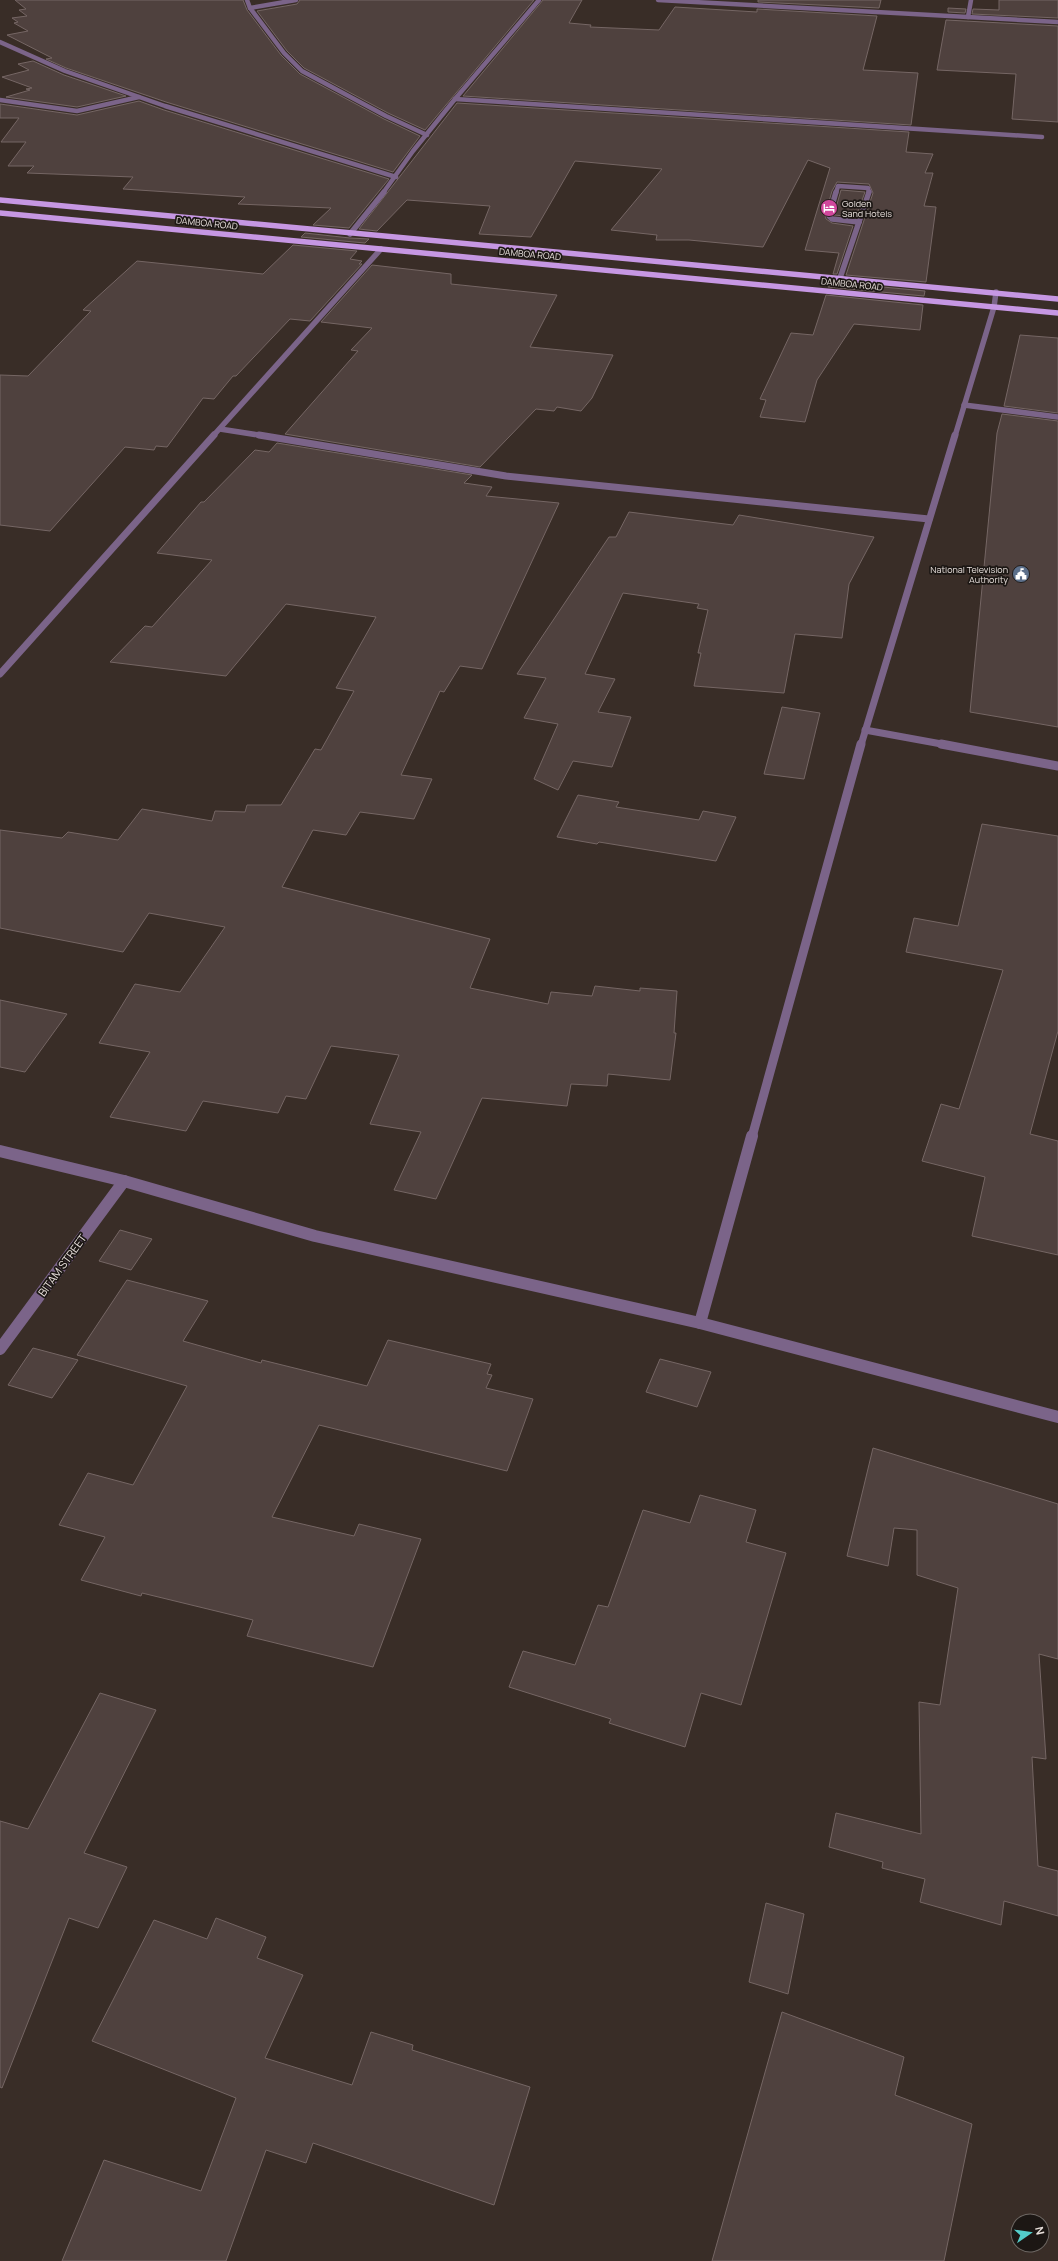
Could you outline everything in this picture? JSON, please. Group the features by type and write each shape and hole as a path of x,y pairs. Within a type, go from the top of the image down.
{"main road":[{"name":"DAMBOA ROAD","path":"0,200 350,234 996,292 1058,299"},
{"name":"DAMBOA ROAD","path":"0,213 1058,313"}],"street":[{"path":"247,0 250,8 284,53 302,71 386,116 427,135"},
{"path":"250,8 296,0"},
{"path":"350,234 396,177 454,99 539,0"},
{"path":"658,0 1058,22"},
{"path":"968,16 971,0"},
{"path":"0,42 24,55 182,113 396,177"},
{"path":"0,100 77,111 139,98"},
{"path":"454,99 1042,137"},
{"path":"840,278 860,222 870,190 868,188 838,186 829,216 832,219 860,222"},
{"path":"0,674 381,249"},
{"path":"700,1323 865,730 994,307 996,292"},
{"path":"964,404 1058,417"},
{"path":"220,430 506,476 929,519"},
{"path":"865,730 1058,766"},
{"path":"0,1151 124,1181 315,1236 700,1323 1058,1417"},
{"name":"BITAM STREET","path":"0,1349 124,1181"}],"building":[{"path":"15,0 243,0 247,10 281,55 300,74 384,119 420,136 393,172 166,102 66,68 46,59 52,58 7,35 28,31 14,23 18,22 12,18 27,16 19,10 26,9"},
{"path":"300,0 534,0 425,130 388,113 304,68 287,51 257,11 297,4"},
{"path":"543,0 582,0 569,23 591,25 590,27 659,30 675,7 757,12 757,9 877,16 863,70 918,73 911,125 463,96"},
{"path":"758,0 881,0 879,8 758,2"},
{"path":"999,0 1058,0 1058,18 972,14 973,9 999,10"},
{"path":"948,8 966,9 965,13 948,12"},
{"path":"946,20 1058,26 1058,122 1012,119 1016,74 937,70"},
{"path":"33,61 64,75 126,96 77,107 6,97 30,90 26,89 32,88 2,77 29,70 18,64"},
{"path":"139,101 389,179 349,228 313,225 331,208 238,204 245,197 123,189 133,177 27,173 34,166 8,166 26,142 1,142 19,118 0,118 0,104 77,115"},
{"path":"457,103 909,132 906,152 933,154 925,173 933,173 924,206 936,207 926,282 846,275 873,193 869,184 837,182 832,191 825,215 826,219 832,223 853,226 837,274 833,274 839,253 805,250 830,168 808,160 763,247 689,240 656,240 657,235 611,230 662,169 575,161 531,237 479,234 490,206 407,200 377,231 359,229"},
{"path":"841,190 865,192 856,217 834,215"},
{"path":"305,233 369,239 365,243 301,237"},
{"path":"293,245 357,251 350,259 362,261 359,264 362,264 310,321 290,319 236,376 233,376 214,399 203,398 167,447 156,446 154,450 125,447 50,531 0,525 0,375 28,376 91,311 83,310 137,261 263,274"},
{"path":"372,265 451,274 451,284 557,295 530,347 613,355 592,398 581,411 557,407 554,411 536,409 480,467 285,434 358,351 351,350 372,328 321,322"},
{"path":"830,282 925,291 924,296 828,287"},
{"path":"826,295 923,305 920,330 854,324 817,380 805,422 760,417 766,400 760,399 791,333 813,335"},
{"path":"1020,335 1058,338 1058,413 1004,406"},
{"name":"National Television Authority","path":"1002,414 1058,421 1058,727 970,712 997,433"},
{"path":"277,443 472,475 464,483 492,487 486,496 559,503 482,669 460,666 444,692 440,691 401,775 432,779 414,819 360,812 346,835 313,830 282,887 490,939 470,988 548,1004 551,992 592,996 595,986 640,991 640,988 677,991 674,1033 676,1033 670,1080 608,1074 607,1086 571,1084 567,1106 482,1098 436,1199 394,1190 421,1132 370,1124 399,1055 331,1046 306,1099 286,1096 278,1113 203,1101 186,1131 110,1117 150,1052 99,1043 135,984 180,992 225,927 149,913 123,952 0,928 0,830 62,838 68,832 118,840 142,809 212,821 215,811 245,812 247,805 281,805 315,749 321,750 354,691 336,688 376,617 286,604 226,676 110,662 145,626 152,627 212,560 157,553 201,502 204,502 255,450 269,452"},
{"path":"629,512 733,525 739,515 874,537 849,584 842,638 795,634 784,693 694,686 701,653 698,653 708,610 697,608 699,604 623,593 585,674 615,679 598,712 631,717 612,767 573,761 558,790 534,779 558,724 524,718 546,678 517,674 609,537 616,537"},
{"path":"782,707 820,713 804,779 764,774"},
{"path":"578,795 619,802 616,807 699,820 703,811 736,817 716,861 599,842 597,844 557,837"},
{"path":"982,824 1058,836 1058,1031 1030,1134 1058,1141 1058,1255 972,1236 985,1177 922,1161 941,1104 959,1109 1003,970 906,952 914,918 958,926"},
{"path":"0,1000 67,1014 25,1072 0,1067"},
{"path":"120,1230 152,1239 131,1270 99,1261"},
{"path":"127,1280 208,1301 183,1341 261,1363 262,1360 367,1386 388,1340 491,1364 487,1374 492,1375 486,1388 533,1399 507,1471 319,1425 272,1517 354,1536 359,1524 421,1539 373,1667 247,1636 253,1620 142,1593 141,1596 81,1580 105,1537 59,1525 88,1473 133,1485 187,1386 77,1355"},
{"path":"33,1348 78,1360 52,1398 8,1385"},
{"path":"660,1359 711,1372 697,1407 646,1392"},
{"path":"873,1448 1058,1504 1058,1659 1039,1654 1046,1759 1032,1757 1038,1866 1058,1871 1058,1916 1004,1901 1001,1925 920,1902 925,1879 882,1868 883,1862 829,1847 836,1813 921,1834 919,1702 940,1705 958,1588 917,1575 917,1530 894,1528 888,1566 847,1556"},
{"path":"700,1495 756,1510 746,1542 786,1553 741,1705 701,1693 685,1747 609,1723 611,1719 509,1687 523,1651 575,1665 598,1605 608,1607 643,1510 690,1523"},
{"path":"100,1693 156,1710 84,1853 127,1867 98,1928 69,1918 2,2088 0,2087 0,1821 28,1829"},
{"path":"766,1903 804,1914 788,1994 749,1982"},
{"path":"216,1918 266,1937 257,1958 303,1975 265,2058 352,2085 371,2032 413,2045 412,2050 530,2087 494,2205 313,2143 306,2163 266,2150 226,2261 62,2261 104,2160 201,2191 236,2098 92,2041 154,1920 207,1939"},
{"path":"782,2012 904,2057 895,2095 972,2124 944,2261 712,2261"}],"place":[{"name":"Golden Sand Hotels","path":"829,208"},
{"name":"National Television Authority","path":"1021,574"}]}
